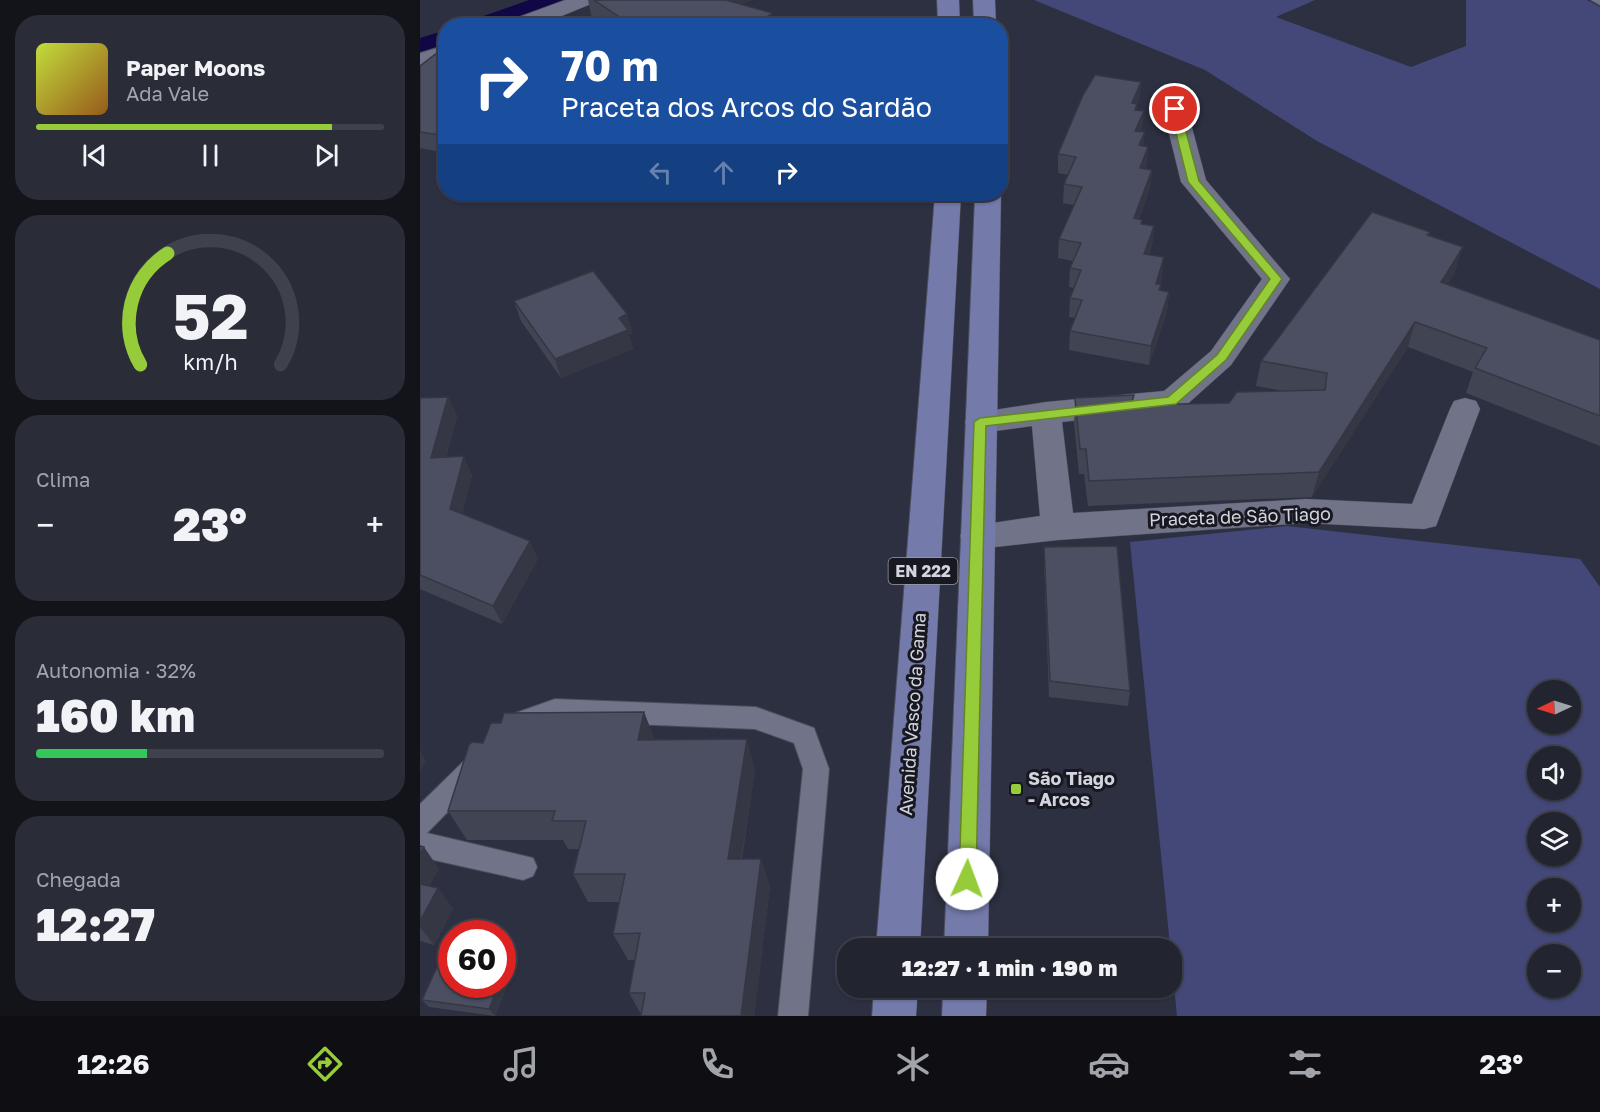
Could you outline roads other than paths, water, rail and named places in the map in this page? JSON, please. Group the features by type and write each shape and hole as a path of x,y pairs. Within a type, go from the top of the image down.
{"main road":[{"path":"948,0 949,18"},
{"path":"984,0 985,18"},
{"name":"Avenida Vasco da Gama","path":"899,938 948,201"},
{"name":"EN 222","path":"966,938 976,536 988,201"},
{"path":"894,1016 895,998"},
{"path":"964,998 964,1016"}],"street":[{"path":"537,18 584,0"},
{"path":"420,61 438,55"},
{"path":"980,422 1172,401 1221,358 1276,279 1194,182 1175,109"},
{"name":"Praceta de São Tiago","path":"976,536 1058,527 1306,511 1424,517 1465,409"},
{"path":"1046,413 1058,527"}],"lane":[{"path":"420,824 519,721 555,710 756,718 805,736 816,769 793,1016"},
{"path":"420,844 523,867"}],"waterway":[{"path":"509,18 559,0"},
{"path":"420,49 438,43"}],"place":[{"name":"São Tiago - Arcos","path":"1016,789"}]}
